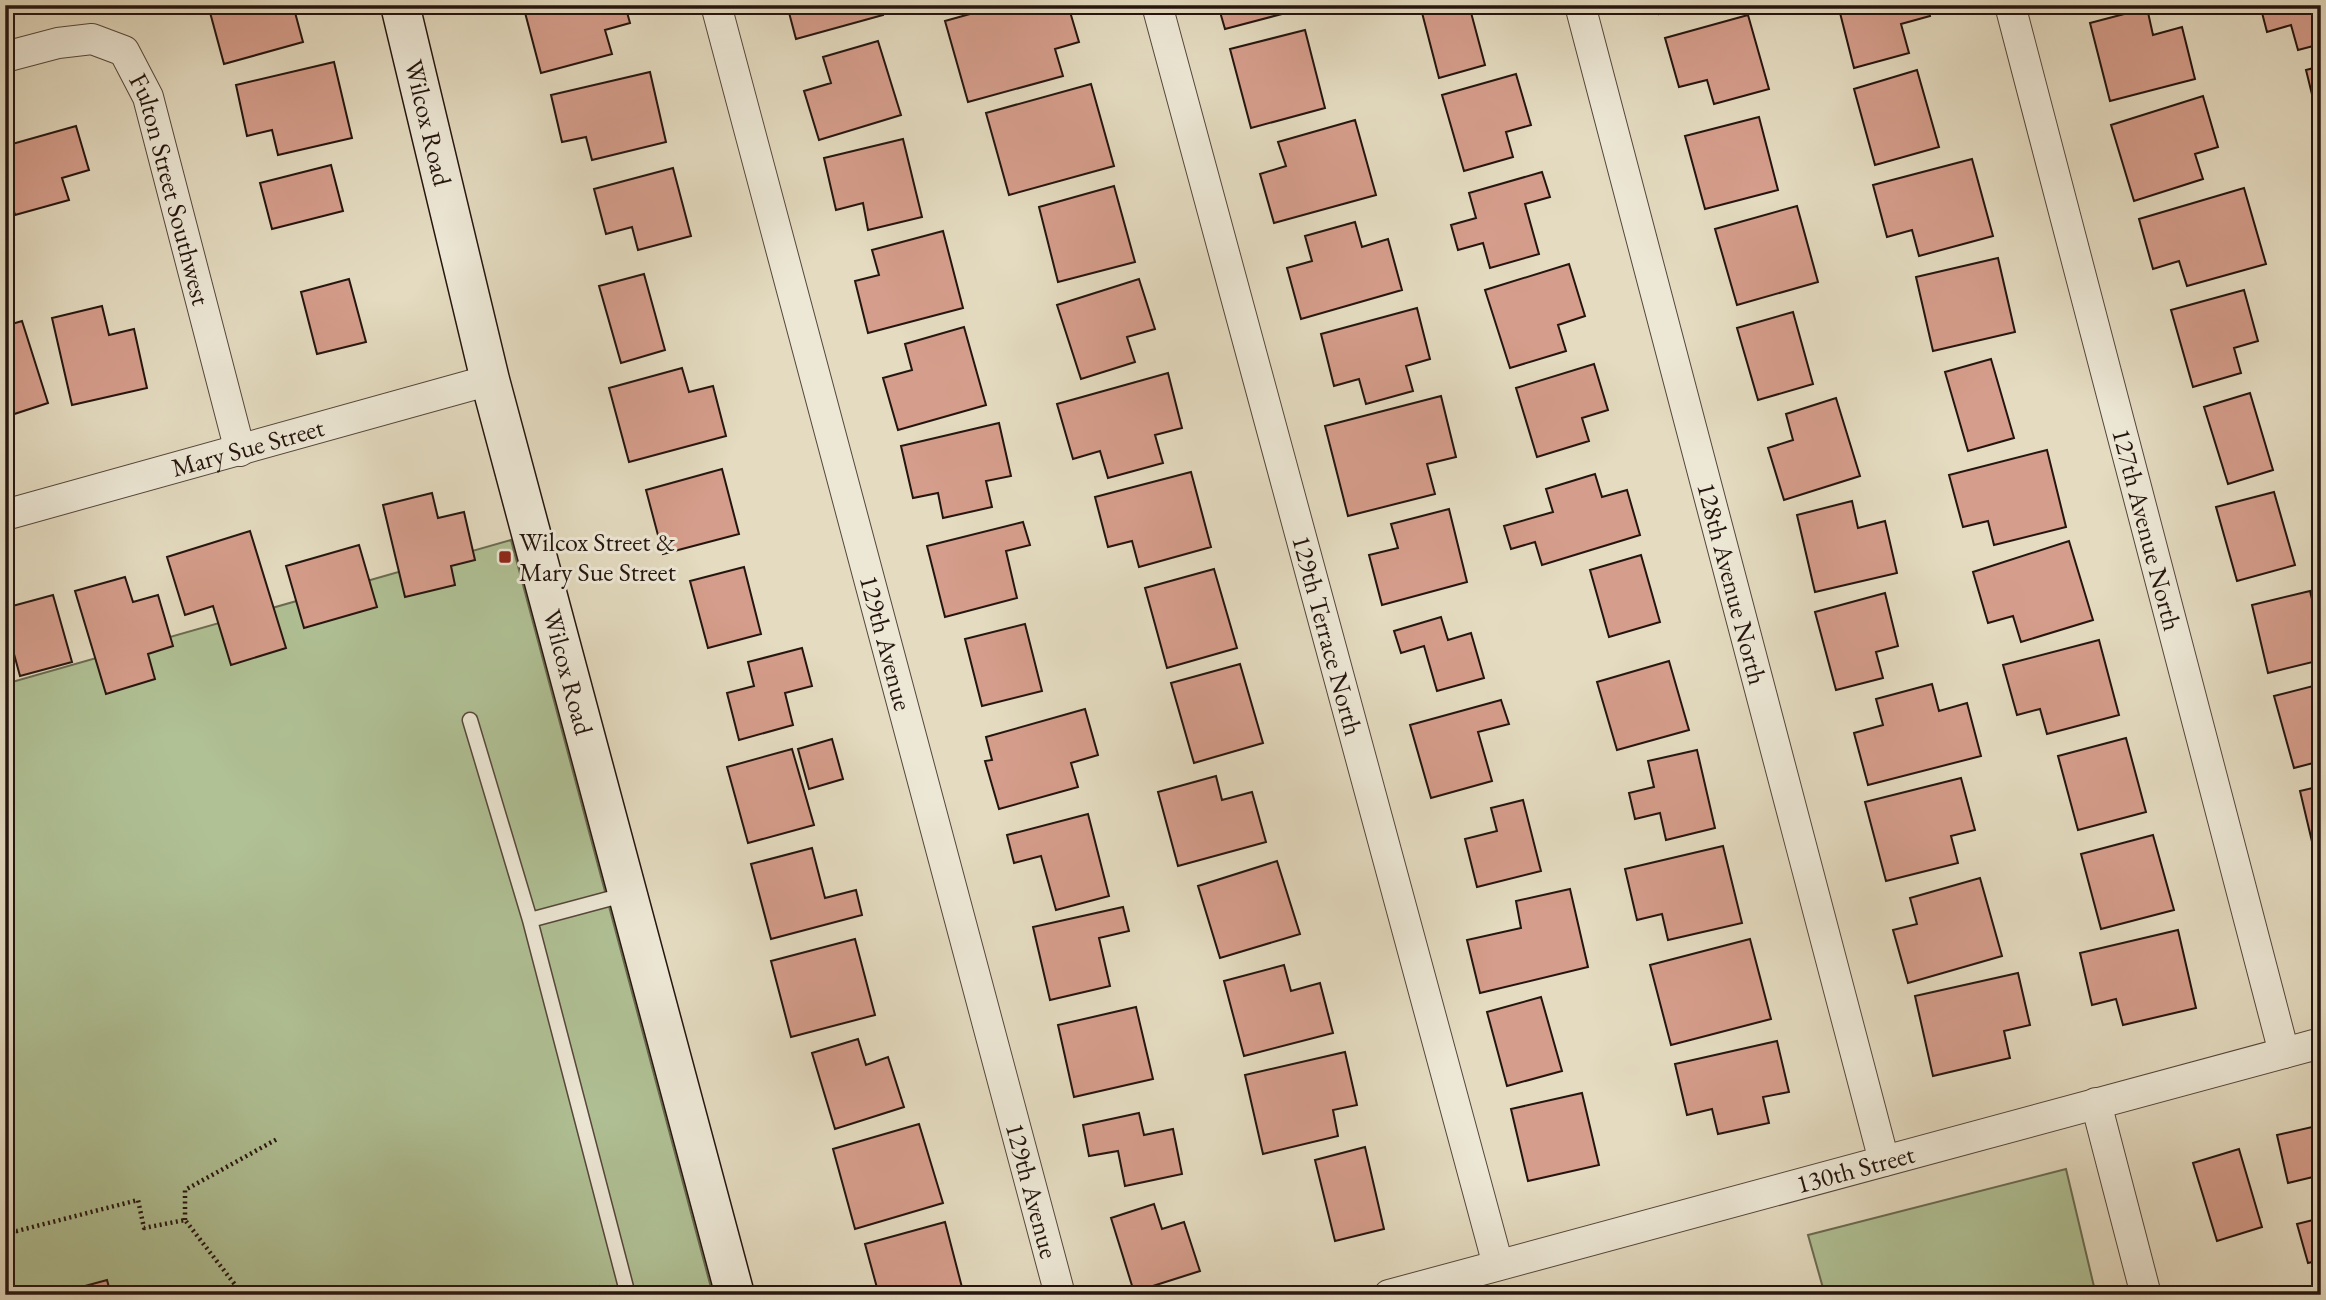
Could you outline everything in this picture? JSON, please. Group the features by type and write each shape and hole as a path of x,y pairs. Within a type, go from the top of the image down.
{"street":[{"name":"Wilcox Road","path":"400,5 490,380 734,1295"},
{"name":"129th Avenue","path":"716,5 1058,1287"},
{"name":"129th Terrace North","path":"1157,5 1498,1265"},
{"name":"128th Avenue North","path":"1580,5 1884,1161"},
{"name":"127th Avenue North","path":"2010,5 2284,1053"},
{"name":"Fulton Street Southwest","path":"5,57 58,43 92,39 124,51 148,97 240,450"},
{"name":"Mary Sue Street","path":"5,515 490,380"},
{"name":"130th Street","path":"1389,1295 2321,1043"},
{"path":"2096,1103 2146,1295"}],"lane":[{"path":"470,720 530,920 628,1295"},
{"path":"530,920 628,894"}],"path":[{"path":"243,1295 185,1220 186,1190 279,1138"},
{"path":"5,1230 17,1231 138,1200 144,1228 185,1220"}],"green space":[{"path":"511,540 713,1295 5,1295 5,684"},
{"path":"2066,1169 2096,1295 1825,1295 1808,1235"}],"building":[{"path":"208,5 293,5 303,42 224,64"},
{"path":"523,5 625,5 630,23 605,30 612,54 541,73"},
{"path":"787,5 881,5 883,15 796,39"},
{"path":"1002,5 1068,5 1079,42 1055,49 1063,76 968,102 945,21"},
{"path":"1218,5 1316,5 1225,29"},
{"path":"1420,5 1469,5 1485,65 1439,78"},
{"path":"1656,5 1698,5 1659,14"},
{"path":"1838,5 1927,5 1930,16 1901,24 1909,53 1854,68"},
{"path":"2260,5 2321,5 2321,44 2298,50 2291,25 2267,32"},
{"path":"2147,8 2153,35 2182,27 2195,79 2110,101 2090,23"},
{"path":"1748,15 1769,89 1714,104 1707,80 1679,87 1665,38"},
{"path":"1305,30 1325,108 1251,128 1230,49"},
{"path":"878,41 901,115 819,140 804,91 831,83 823,57"},
{"path":"334,62 352,138 278,155 272,130 247,136 236,85"},
{"path":"2321,66 2321,131 2306,70"},
{"path":"1917,70 1939,147 1875,165 1854,89"},
{"path":"650,72 666,142 592,160 586,137 562,142 551,95"},
{"path":"1516,74 1531,125 1506,132 1513,157 1464,171 1442,95"},
{"path":"1091,84 1114,166 1009,195 986,113"},
{"path":"2203,96 2218,147 2195,154 2203,179 2134,201 2111,125"},
{"path":"1759,117 1778,190 1705,209 1685,136"},
{"path":"1355,120 1376,195 1274,223 1260,174 1286,166 1278,142"},
{"path":"76,126 89,170 62,178 69,200 15,215 5,180 5,146"},
{"path":"903,139 922,217 868,230 863,203 836,210 824,158"},
{"path":"1972,159 1993,236 1919,256 1912,230 1887,237 1873,185"},
{"path":"331,165 343,211 272,229 260,183"},
{"path":"673,168 691,236 638,250 632,227 606,234 594,189"},
{"path":"2321,168 2321,196 2314,170"},
{"path":"1542,172 1550,197 1525,204 1539,254 1490,268 1483,243 1458,250 1451,225 1476,218 1469,193"},
{"path":"1114,186 1135,262 1058,282 1039,207"},
{"path":"2244,188 2266,264 2187,286 2179,261 2153,269 2139,219"},
{"path":"1797,206 1818,282 1737,305 1715,229"},
{"path":"1355,222 1362,247 1388,239 1402,290 1301,319 1287,268 1312,261 1305,236"},
{"path":"943,231 963,308 868,333 855,281 879,275 872,250"},
{"path":"1998,258 2015,332 1933,351 1916,277"},
{"path":"1569,264 1585,316 1558,325 1566,351 1510,368 1485,290"},
{"path":"644,274 665,350 621,363 599,286"},
{"path":"349,279 366,342 317,354 301,292"},
{"path":"1139,279 1155,329 1127,337 1135,362 1081,379 1057,305"},
{"path":"2244,290 2258,341 2234,348 2241,373 2193,387 2171,310"},
{"path":"102,306 109,335 134,329 147,388 72,405 52,318"},
{"path":"1417,308 1430,359 1406,366 1413,391 1366,404 1359,379 1334,386 1321,334"},
{"path":"1793,312 1813,384 1758,400 1737,328"},
{"path":"22,321 48,403 5,417 5,326"},
{"path":"964,327 986,405 898,430 883,378 912,370 905,344"},
{"path":"1991,359 2014,438 1968,451 1945,372"},
{"path":"1594,364 1608,410 1582,418 1589,441 1537,457 1516,388"},
{"path":"682,368 689,392 713,386 726,436 629,462 609,388"},
{"path":"1168,373 1182,428 1155,435 1163,463 1108,478 1100,451 1073,459 1057,404"},
{"path":"2250,393 2273,470 2228,484 2204,407"},
{"path":"1441,396 1456,457 1427,464 1435,494 1348,516 1325,426"},
{"path":"1836,398 1860,476 1784,500 1768,448 1793,440 1786,414"},
{"path":"999,423 1011,476 986,481 992,507 943,518 938,493 913,498 901,446"},
{"path":"2047,450 2066,527 1994,545 1988,521 1963,527 1949,475"},
{"path":"722,469 739,534 663,554 646,490"},
{"path":"1191,472 1211,547 1139,567 1132,541 1108,547 1095,497"},
{"path":"1595,474 1602,497 1627,490 1640,535 1542,565 1535,542 1511,549 1504,526 1553,512 1546,489"},
{"path":"2274,492 2295,565 2237,581 2216,507"},
{"path":"432,493 438,518 464,512 475,560 451,566 455,585 405,597 383,505"},
{"path":"1852,501 1858,528 1885,521 1897,573 1815,592 1797,515"},
{"path":"1449,509 1467,582 1382,605 1369,555 1398,548 1391,524"},
{"path":"1023,522 1030,545 1006,551 1017,598 945,617 927,546"},
{"path":"250,531 286,648 231,665 213,606 185,615 167,557"},
{"path":"2069,541 2093,620 2021,642 2013,616 1988,623 1973,572"},
{"path":"359,545 377,607 304,628 286,566"},
{"path":"1641,555 1660,622 1609,637 1590,570"},
{"path":"744,567 761,634 708,648 690,581"},
{"path":"1214,569 1237,648 1167,668 1145,588"},
{"path":"125,577 133,602 158,595 173,646 148,654 155,679 106,694 75,591"},
{"path":"2310,591 2321,636 2321,660 2268,673 2252,605"},
{"path":"1885,593 1898,646 1876,652 1883,678 1836,690 1815,612"},
{"path":"53,595 72,662 20,676 14,654 5,657 5,608"},
{"path":"1441,617 1448,640 1471,633 1484,678 1437,691 1424,646 1401,653 1394,631"},
{"path":"1025,624 1042,691 982,706 965,639"},
{"path":"2099,640 2119,715 2047,734 2040,709 2017,715 2003,665"},
{"path":"802,648 812,686 785,693 793,725 739,740 727,693 754,686 748,662"},
{"path":"1669,661 1689,730 1617,750 1597,682"},
{"path":"1240,664 1263,743 1194,763 1171,683"},
{"path":"1932,684 1939,711 1967,703 1981,756 1868,785 1854,733 1883,725 1876,699"},
{"path":"2321,684 2321,761 2294,768 2274,696"},
{"path":"1501,700 1509,724 1478,732 1492,781 1431,798 1410,725"},
{"path":"1085,709 1098,755 1071,763 1078,787 999,809 985,761 992,760 986,737"},
{"path":"2126,738 2146,812 2078,830 2058,756"},
{"path":"832,739 843,779 809,789 798,749"},
{"path":"792,749 814,825 748,843 727,767"},
{"path":"1697,750 1715,828 1666,840 1660,813 1635,819 1629,793 1654,787 1648,761"},
{"path":"1216,776 1222,800 1252,792 1266,842 1178,866 1158,792"},
{"path":"1961,778 1975,830 1951,836 1958,863 1886,881 1865,802"},
{"path":"2321,786 2321,866 2318,867 2300,791"},
{"path":"1523,800 1541,871 1477,887 1465,839 1497,831 1491,808"},
{"path":"1088,814 1109,896 1056,910 1041,856 1014,863 1007,835"},
{"path":"2153,835 2174,910 2101,929 2081,854"},
{"path":"1723,846 1742,923 1668,940 1662,914 1637,920 1625,869"},
{"path":"812,848 825,898 856,890 862,915 771,939 751,864"},
{"path":"1277,861 1300,934 1220,958 1198,886"},
{"path":"1980,878 2002,956 1908,983 1893,930 1917,924 1910,898"},
{"path":"1570,889 1588,967 1480,993 1467,940 1521,928 1516,901"},
{"path":"1123,907 1129,931 1099,938 1110,986 1050,1000 1033,927"},
{"path":"2178,930 2196,1008 2123,1025 2116,999 2092,1005 2080,953"},
{"path":"855,939 875,1015 791,1037 771,961"},
{"path":"1750,939 1771,1019 1671,1045 1650,965"},
{"path":"1284,965 1291,991 1320,983 1333,1033 1244,1056 1224,981"},
{"path":"2018,973 2030,1025 2004,1031 2010,1058 1933,1076 1915,996"},
{"path":"1541,997 1562,1071 1507,1086 1487,1012"},
{"path":"1136,1007 1153,1079 1074,1097 1058,1025"},
{"path":"858,1039 866,1065 888,1057 904,1107 835,1129 812,1053"},
{"path":"1777,1041 1789,1092 1763,1097 1769,1123 1718,1134 1712,1109 1687,1115 1675,1064"},
{"path":"1345,1052 1357,1105 1333,1110 1338,1136 1263,1154 1245,1075"},
{"path":"1582,1093 1599,1165 1528,1181 1511,1109"},
{"path":"1139,1113 1144,1135 1173,1129 1182,1174 1125,1186 1118,1151 1089,1156 1083,1125"},
{"path":"919,1124 943,1203 855,1229 833,1149"},
{"path":"2321,1125 2319,1201 2313,1177 2288,1183 2277,1135"},
{"path":"1365,1147 1384,1229 1335,1241 1315,1160"},
{"path":"2239,1149 2262,1227 2217,1241 2193,1163"},
{"path":"1154,1204 1162,1229 1184,1222 1200,1271 1134,1292 1111,1218"},
{"path":"2321,1218 2321,1260 2308,1263 2297,1224"},
{"path":"945,1222 964,1295 879,1295 865,1244"},
{"path":"107,1280 111,1295 52,1295"}],"place":[{"name":"Wilcox Street & Mary Sue Street","path":"505,557"}]}
